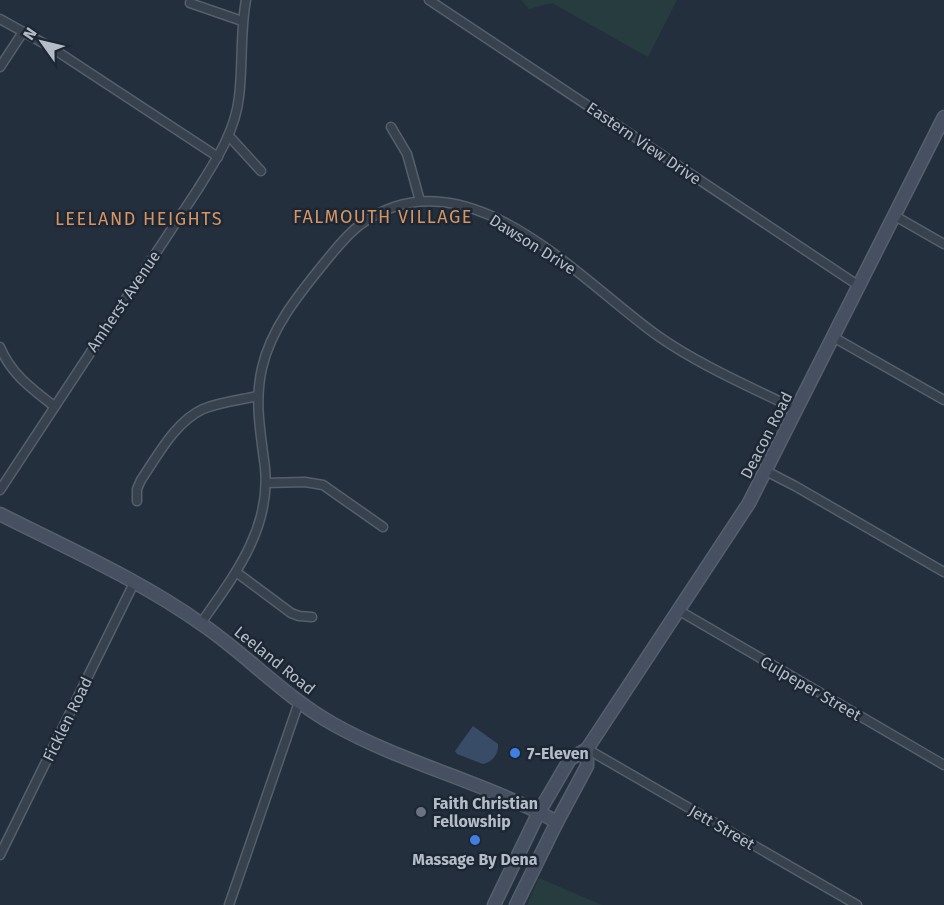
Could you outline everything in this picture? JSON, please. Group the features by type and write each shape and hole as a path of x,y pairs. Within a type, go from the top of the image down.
{"main road":[{"name":"Deacon Road","path":"494,905 539,812 570,759 587,749 725,542 766,471 944,117"},
{"name":"Leeland Road","path":"0,514 174,605 244,655 299,702 332,724 363,740 539,812"},
{"name":"Deacon Road","path":"516,905 587,766 587,749"},
{"path":"539,812 557,822"}],"street":[{"name":"Amherst Avenue","path":"0,490 218,157 229,136 239,99 246,0"},
{"name":"Eastern View Drive","path":"429,0 859,286"},
{"path":"190,3 243,21"},
{"path":"0,19 109,84 218,157"},
{"path":"0,67 23,32"},
{"path":"391,127 407,154 420,201"},
{"path":"229,136 261,171"},
{"name":"Dawson Drive","path":"201,623 236,572 256,536 266,483 258,416 258,396 262,366 279,328 302,291 343,240 374,216 405,204 420,201 456,203 507,224 554,253 661,338 797,410"},
{"path":"895,216 944,244"},
{"path":"833,337 944,400"},
{"path":"0,347 6,361 18,376 54,406"},
{"path":"137,501 137,489 141,480 183,423 203,409 258,396"},
{"path":"766,471 805,491 944,572"},
{"path":"266,483 305,482 323,485 382,527"},
{"path":"236,572 291,613 312,617"},
{"name":"Ficklen Road","path":"0,855 134,583"},
{"name":"Culpeper Street","path":"678,610 944,765"},
{"path":"229,905 299,702"},
{"name":"Jett Street","path":"587,749 857,905"}],"green space":[{"path":"521,0 677,0 648,57 552,3 529,9"},
{"path":"539,878 602,905 527,905"}],"water":[{"path":"473,726 498,744 494,757 483,764 457,754 455,751"}],"place":[{"name":"7-Eleven","path":"515,753"},
{"name":"Faith Christian Fellowship","path":"421,812"},
{"name":"Massage By Dena","path":"475,840"}],"district":[{"name":"FALMOUTH VILLAGE","path":"383,217"},
{"name":"LEELAND HEIGHTS","path":"139,219"}]}
